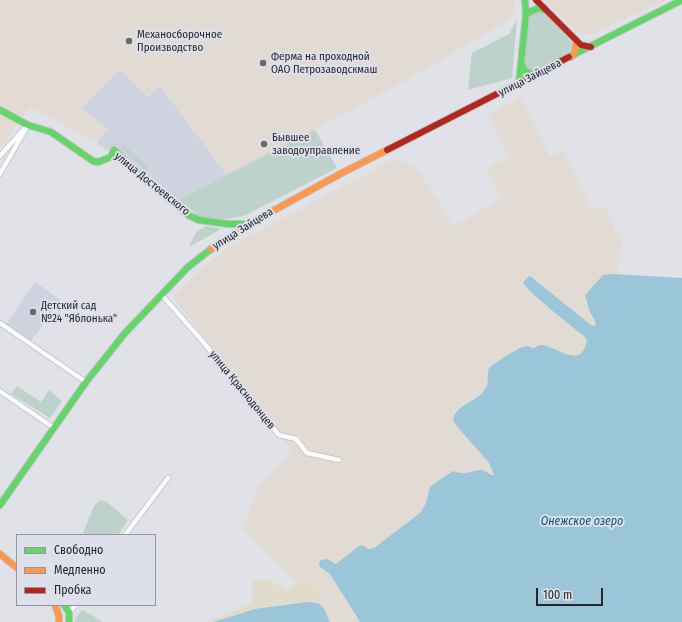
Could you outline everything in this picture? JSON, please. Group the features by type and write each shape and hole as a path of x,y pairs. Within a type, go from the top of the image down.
{"main road":[{"path":"520,83 526,14 525,0"},
{"path":"536,0 581,45 592,47"},
{"name":"улица Зайцева","path":"0,504 86,382 125,333 188,267 209,250 227,240 249,224 340,174 682,0"},
{"path":"526,14 538,8 546,11"},
{"path":"571,57 575,52 576,40"},
{"path":"521,64 525,72 535,75"},
{"name":"улица Достоевского","path":"0,110 28,125 50,132 93,161 98,162 111,157 114,150 148,182 188,215 199,220 228,224 249,224"},
{"path":"0,554 16,567"},
{"path":"55,606 59,619"},
{"path":"64,606 69,617"},
{"path":"59,619 63,611 67,613 69,617"}],"street":[{"path":"0,156 28,125"},
{"path":"0,174 28,125"},
{"path":"0,169 0,174"},
{"name":"улица Краснодонцев","path":"161,294 279,435 296,439 307,453 339,460"},
{"path":"0,323 86,382"},
{"path":"0,391 54,428"},
{"path":"126,534 168,478"},
{"path":"69,617 75,606"}],"shaded area":[{"path":"0,0 515,0 512,18 428,68 315,130 227,175 160,86 148,97 120,69 81,109 108,129 96,142 42,113 29,108 0,149"},
{"path":"545,0 667,0 588,35 575,31"},
{"path":"120,69 148,97 160,86 227,175 177,200 96,142 108,129 81,109"},
{"path":"520,97 550,157 563,151 593,210 606,206 616,233 620,233 622,246 617,274 603,275 585,301 596,323 592,326 523,284 584,336 587,340 585,347 581,353 576,356 571,356 546,347 535,348 527,346 510,354 489,368 487,373 488,381 484,391 457,410 453,419 455,424 489,463 494,475 491,475 483,470 461,474 453,471 430,487 426,503 420,513 374,548 368,549 364,546 359,546 336,564 327,559 321,560 320,567 330,574 360,622 330,622 321,604 316,581 298,583 243,528 258,487 292,452 173,297 202,268 227,248 396,158 417,169 454,226 501,199 487,172 492,166 509,157 488,114"},
{"name":"Детский сад №24 \"Яблонька\"","path":"35,282 61,300 31,341 6,324"}],"green space":[{"path":"539,11 544,13 570,40 571,46 569,53 532,71 528,69 524,63 529,17 534,12"},
{"path":"517,19 512,78 468,90 472,53 509,34"},
{"path":"315,130 337,168 244,216 221,220 202,218 177,200"},
{"path":"123,144 149,168 146,172 120,147"},
{"path":"206,226 221,229 189,247 196,232"},
{"path":"17,386 41,402 49,390 62,401 50,418 11,394"},
{"path":"100,500 107,502 128,520 119,534 82,534 94,506"},
{"path":"82,609 83,610 103,622 74,622"}],"sand":[{"path":"253,580 271,580 286,591 298,583 316,581 321,604 299,602 284,604 251,610 213,622 208,622 252,603"}],"water":[{"name":"Онежское озеро","path":"613,274 682,278 682,622 360,622 330,574 320,567 319,562 327,559 336,564 359,546 363,545 368,549 374,548 420,513 426,503 430,487 453,471 467,473 483,470 491,475 494,475 489,463 455,424 453,419 455,414 485,389 489,368 513,352 528,346 535,348 542,345 575,356 580,354 584,349 587,340 532,293 523,282 530,276 592,326 596,323 589,310 585,295 603,275"},
{"path":"306,602 320,604 330,622 213,622 255,609"}],"traffic: fast":[{"path":"519,83 526,14 525,0"},
{"path":"569,57 682,0"},
{"path":"526,14 538,8 545,10"},
{"path":"521,64 525,71 535,75"},
{"path":"0,110 28,125 51,132 93,161 98,162 111,157 114,150 148,182 188,215 199,220 228,224 249,224"},
{"path":"0,505 86,382 125,333 188,267 211,249"},
{"path":"65,606 69,612 69,622"}],"traffic: slow":[{"path":"571,57 575,52 576,40"},
{"path":"211,249 227,240 249,224 387,150"},
{"path":"0,554 16,567"},
{"path":"55,606 59,616 59,622"}],"traffic: jam":[{"path":"536,0 581,45 591,47"},
{"path":"387,150 569,57"}],"place":[{"name":"Механосборочное Производство","path":"129,41"},
{"name":"Ферма на проходной ОАО Петрозаводскмаш","path":"263,63"},
{"name":"Бывшее заводоуправление","path":"264,144"},
{"name":"Детский сад №24 \"Яблонька\"","path":"33,312"}]}
